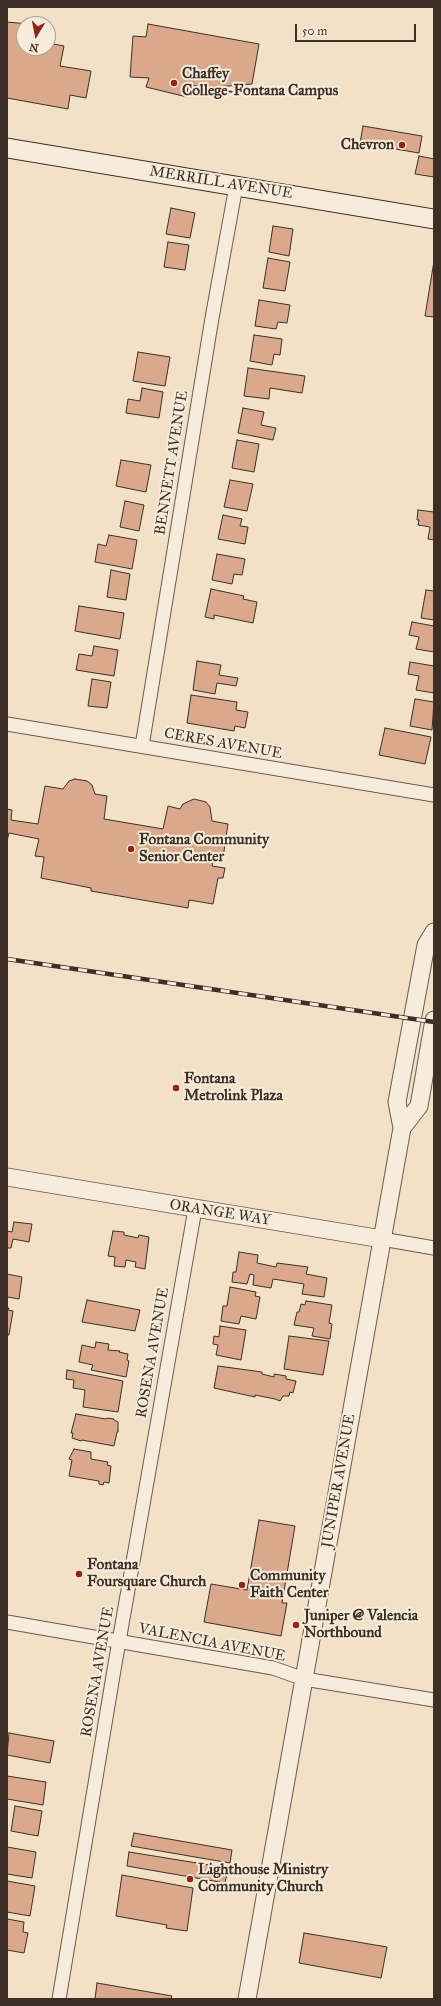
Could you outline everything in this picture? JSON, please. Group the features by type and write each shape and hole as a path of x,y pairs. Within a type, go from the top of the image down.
{"main road":[{"name":"MERRILL AVENUE","path":"7,148 434,219"}],"street":[{"name":"BENNETT AVENUE","path":"142,746 212,318 236,186"},
{"name":"CERES AVENUE","path":"7,724 434,796"},
{"name":"JUNIPER AVENUE","path":"247,1999 402,1128 397,1102 426,945 434,932"},
{"name":"JUNIPER AVENUE","path":"402,1128 419,1106 434,1020"},
{"name":"ORANGE WAY","path":"7,1177 434,1248"},
{"name":"ROSENA AVENUE","path":"59,1999 194,1209"},
{"name":"VALENCIA AVENUE","path":"7,1622 273,1668 304,1679 434,1700"}],"building":[{"path":"7,22 16,23 16,56 56,56 56,44 64,46 60,66 91,71 86,98 70,95 68,109 7,98"},
{"path":"148,24 259,44 252,84 216,87 188,85 187,97 146,87 149,78 130,77 133,36 146,37"},
{"path":"363,126 422,136 419,153 360,143"},
{"path":"419,156 434,159 434,177 415,174"},
{"path":"171,208 195,213 190,238 166,234"},
{"path":"273,226 293,229 289,256 269,252"},
{"path":"168,242 189,245 185,270 164,267"},
{"path":"268,258 290,262 285,291 263,288"},
{"path":"434,261 434,317 425,316"},
{"path":"259,300 290,305 287,323 278,322 276,329 255,326"},
{"path":"254,335 282,339 280,355 274,354 272,365 250,361"},
{"path":"138,352 170,357 165,386 133,381"},
{"path":"248,368 305,376 302,393 270,388 269,399 244,396"},
{"path":"142,388 163,392 159,418 126,413 128,399 140,401"},
{"path":"243,408 264,412 261,425 276,428 273,440 238,433"},
{"path":"237,440 259,444 254,472 232,468"},
{"path":"121,460 151,465 146,492 116,486"},
{"path":"230,480 253,484 247,511 224,507"},
{"path":"125,501 144,505 139,531 120,527"},
{"path":"418,510 434,512 434,540 428,539 430,527 418,525"},
{"path":"223,515 242,519 240,526 248,527 245,544 218,539"},
{"path":"109,535 137,540 132,569 95,562 98,544 106,546"},
{"path":"217,554 245,559 242,575 234,574 232,584 212,580"},
{"path":"111,570 130,574 126,600 107,597"},
{"path":"211,589 244,596 243,599 257,602 253,623 214,615 214,619 205,617"},
{"path":"426,590 434,591 434,620 421,618"},
{"path":"79,606 124,613 120,639 75,631"},
{"path":"412,622 434,626 434,652 416,649 419,637 409,635"},
{"path":"94,646 118,650 114,676 76,670 79,654 92,656"},
{"path":"197,661 221,665 219,675 238,678 236,686 217,683 215,694 193,690"},
{"path":"410,662 434,666 434,693 416,690 419,676 408,674"},
{"path":"92,679 111,682 107,708 88,706"},
{"path":"191,695 237,702 236,710 248,712 245,728 235,726 234,731 187,723"},
{"path":"415,699 434,702 432,730 410,726"},
{"path":"385,728 431,737 425,764 379,755"},
{"name":"Fontana Community Senior Center","path":"75,779 87,781 92,785 95,794 107,796 104,819 163,829 168,806 180,809 183,804 194,799 206,802 210,807 212,821 228,824 223,858 214,857 212,866 225,868 223,878 218,878 213,904 189,900 188,908 91,891 91,888 41,878 44,857 35,856 39,839 9,833 7,841 7,809 12,810 11,820 38,824 45,786 63,789 69,781"},
{"path":"14,1222 32,1224 29,1242 13,1239 11,1248 7,1248 7,1231 12,1232"},
{"path":"113,1231 124,1232 124,1235 138,1238 139,1235 149,1237 145,1269 135,1267 136,1262 126,1260 125,1267 114,1266 115,1257 108,1256"},
{"path":"239,1252 258,1255 257,1263 276,1267 277,1263 308,1267 306,1274 327,1278 324,1297 302,1294 304,1284 273,1279 271,1288 253,1285 254,1275 250,1274 247,1284 232,1282 233,1272 236,1272"},
{"path":"7,1274 22,1277 19,1299 7,1297"},
{"path":"230,1287 256,1292 255,1296 260,1297 256,1319 241,1316 239,1324 221,1321 223,1306 227,1306"},
{"path":"87,1300 140,1310 135,1331 82,1322"},
{"path":"306,1301 332,1305 329,1323 332,1324 330,1339 312,1336 314,1328 294,1325 297,1312 299,1312 301,1304 305,1305"},
{"path":"7,1308 9,1308 8,1310 13,1311 9,1335 7,1335"},
{"path":"220,1326 246,1330 241,1360 216,1355 218,1345 213,1344 214,1336 219,1337"},
{"path":"289,1336 329,1341 323,1375 284,1369"},
{"path":"96,1342 109,1344 108,1350 120,1351 119,1352 128,1354 127,1360 129,1361 126,1377 91,1370 93,1365 79,1362 82,1345 95,1348"},
{"path":"218,1366 262,1372 262,1374 274,1377 274,1374 286,1376 286,1379 296,1381 293,1393 290,1392 289,1396 283,1396 280,1401 214,1388"},
{"path":"67,1370 123,1381 118,1412 83,1407 85,1390 73,1388 74,1380 66,1379"},
{"path":"76,1414 114,1419 118,1422 118,1432 114,1446 81,1441 72,1438 73,1433 71,1433"},
{"path":"74,1449 91,1452 91,1459 108,1462 107,1465 111,1466 109,1483 104,1482 103,1485 99,1484 99,1481 69,1476 72,1460 69,1459"},
{"path":"259,1520 295,1526 282,1603 287,1603 281,1636 204,1622 211,1584 247,1590"},
{"path":"9,1733 54,1741 50,1763 7,1755"},
{"path":"7,1776 46,1782 43,1805 7,1799"},
{"path":"15,1806 42,1811 38,1836 11,1831"},
{"path":"134,1833 232,1850 230,1863 131,1846"},
{"path":"7,1847 36,1852 32,1878 7,1874"},
{"path":"129,1852 228,1868 225,1883 127,1866"},
{"path":"122,1875 193,1888 187,1931 166,1928 167,1925 116,1916"},
{"path":"7,1881 35,1886 30,1916 7,1912"},
{"path":"7,1919 24,1922 23,1932 28,1933 24,1953 7,1950"},
{"path":"304,1933 387,1947 381,1978 299,1963"},
{"path":"97,1983 172,1996 171,1999 95,1999"}],"railway":[{"path":"7,959 434,1022"}],"place":[{"name":"Chaffey College-Fontana Campus","path":"174,83"},
{"name":"Chevron","path":"402,145"},
{"name":"Fontana Community Senior Center","path":"131,849"},
{"name":"Fontana Metrolink Plaza","path":"176,1088"},
{"name":"Fontana Foursquare Church","path":"79,1574"},
{"name":"Community Faith Center","path":"242,1585"},
{"name":"Juniper @ Valencia Northbound","path":"296,1625"},
{"name":"Lighthouse Ministry Community Church","path":"190,1879"}]}
